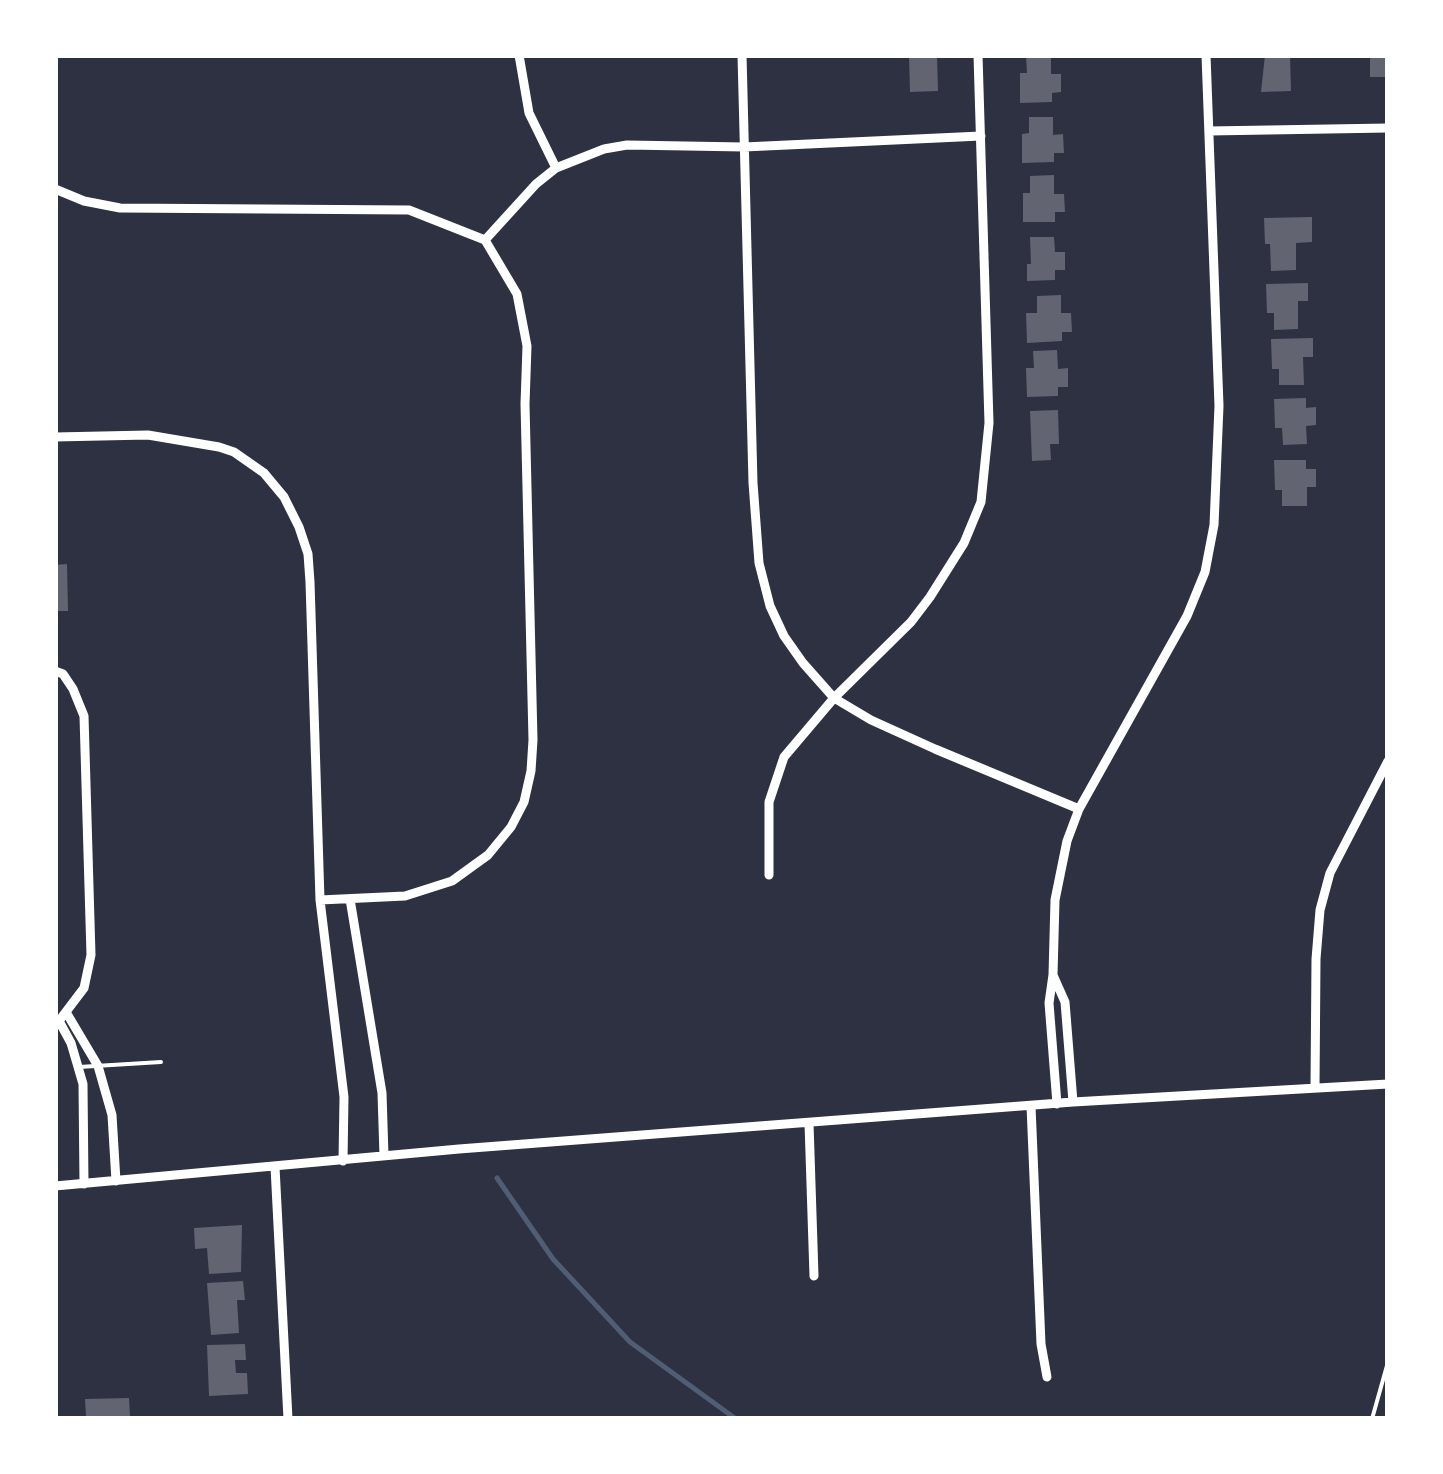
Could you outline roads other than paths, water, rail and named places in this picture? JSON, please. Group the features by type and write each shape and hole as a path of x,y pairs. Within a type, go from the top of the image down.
{"street":[{"path":"520,55 530,113 556,168"},
{"path":"742,55 753,464 759,563 770,606 784,636 834,698 935,750 1079,810"},
{"path":"769,875 768,822 774,782 784,757 834,698 911,622 964,543 981,502 989,423 978,55"},
{"path":"1057,1104 1049,1003 1055,900 1067,841 1079,810 1187,616 1211,540 1218,484 1220,406 1206,55"},
{"path":"1209,131 1388,128"},
{"path":"484,240 556,168 582,156 626,145 744,147 981,136"},
{"path":"55,188 84,201 120,208 409,210 484,240 517,294 527,346 525,404 534,740 524,802 511,827 488,855 452,881 405,896 320,900"},
{"path":"55,436 148,435 204,442 247,460 264,473 284,498 299,527 308,554 310,582 320,900 344,1097 343,1161"},
{"path":"59,673 73,689 84,716 91,955 84,988 60,1018"},
{"path":"1315,1087 1320,910 1330,873 1388,762"},
{"path":"350,900 382,1093 384,1156"},
{"path":"1053,975 1065,1002 1073,1102"},
{"path":"60,1018 98,1066 112,1115 116,1181"},
{"path":"60,1018 79,1067 85,1116 84,1184"},
{"path":"55,1186 1073,1102 1388,1084"},
{"path":"1031,1106 1041,1344 1047,1377"},
{"path":"809,1124 814,1276"},
{"path":"276,1167 288,1419"}],"lane":[{"path":"79,1067 161,1062"},
{"path":"1372,1419 1388,1362"}],"waterway":[{"path":"497,1178 553,1259 630,1342 736,1419"}]}
